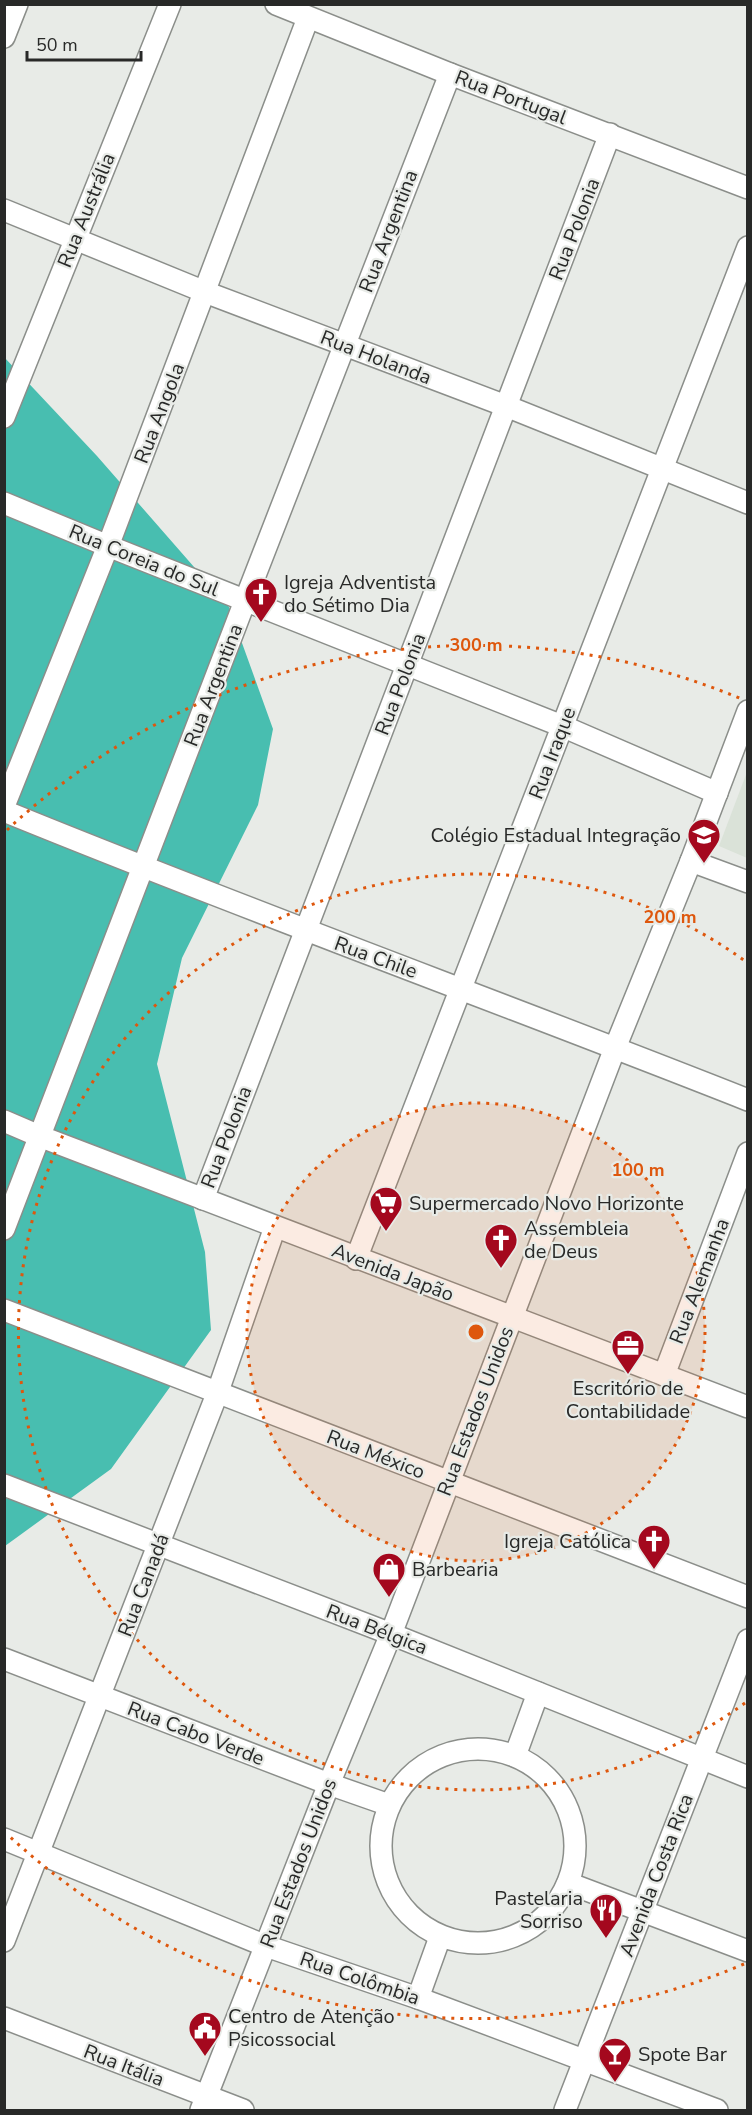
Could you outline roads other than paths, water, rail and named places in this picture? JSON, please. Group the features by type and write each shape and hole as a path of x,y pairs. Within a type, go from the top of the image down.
{"street":[{"path":"4,37 17,4"},
{"name":"Rua Austrália","path":"4,417 170,4"},
{"name":"Rua Portugal","path":"276,4 450,74 747,188"},
{"name":"Rua Angola","path":"4,806 108,546 308,18"},
{"name":"Rua Argentina","path":"4,1229 244,601 450,74"},
{"name":"Rua Polonia","path":"203,1199 610,134"},
{"name":"Rua Holanda","path":"4,210 205,292 506,406 747,503"},
{"name":"Rua Iraque","path":"356,1259 747,246"},
{"name":"Rua Coreia do Sul","path":"4,503 244,601 562,726 717,793"},
{"name":"Rua Estados Unidos","path":"204,2104 328,1784 391,1634 615,1048 746,722"},
{"name":"Rua Chile","path":"4,811 142,868 747,1100"},
{"path":"691,861 747,882"},
{"name":"Avenida Japão","path":"4,1121 356,1259 747,1407"},
{"name":"Rua Alemanha","path":"664,1374 747,1153"},
{"name":"Rua Canadá","path":"4,1941 218,1394 275,1227"},
{"name":"Rua México","path":"4,1310 747,1597"},
{"name":"Rua Bélgica","path":"4,1485 391,1634 747,1777"},
{"name":"Avenida Costa Rica","path":"565,2110 747,1640"},
{"name":"Rua Cabo Verde","path":"4,1659 328,1784 389,1805"},
{"path":"515,1756 538,1693"},
{"path":"468,1749 492,1749 515,1756 535,1767 552,1783 565,1803 573,1826 575,1849 568,1883 560,1898 542,1920 518,1935 491,1943 463,1943 440,1937 408,1914 396,1900 385,1876 380,1850 383,1824 389,1805 406,1780 424,1765 445,1754 468,1749"},
{"name":"Rua Colômbia","path":"4,1839 266,1946 418,1998 717,2110"},
{"path":"568,1883 747,1951"},
{"path":"418,1998 440,1937"},
{"name":"Rua Itália","path":"4,2019 204,2104 243,2110"}],"water":[{"path":"4,357 97,456 229,607 273,729 258,805 182,958 157,1064 205,1252 211,1330 111,1469 5,1546"}],"place":[{"name":"Igreja Adventista do Sétimo Dia","path":"261,623"},
{"name":"Colégio Estadual Integração","path":"704,864"},
{"name":"Supermercado Novo Horizonte","path":"386,1232"},
{"name":"Assembleia de Deus","path":"501,1269"},
{"name":"Escritório de Contabilidade","path":"628,1375"},
{"name":"Igreja Católica","path":"654,1570"},
{"name":"Barbearia","path":"389,1598"},
{"name":"Pastelaria Sorriso","path":"606,1939"},
{"name":"Centro de Atenção Psicossocial","path":"205,2057"},
{"name":"Spote Bar","path":"615,2083"}]}
